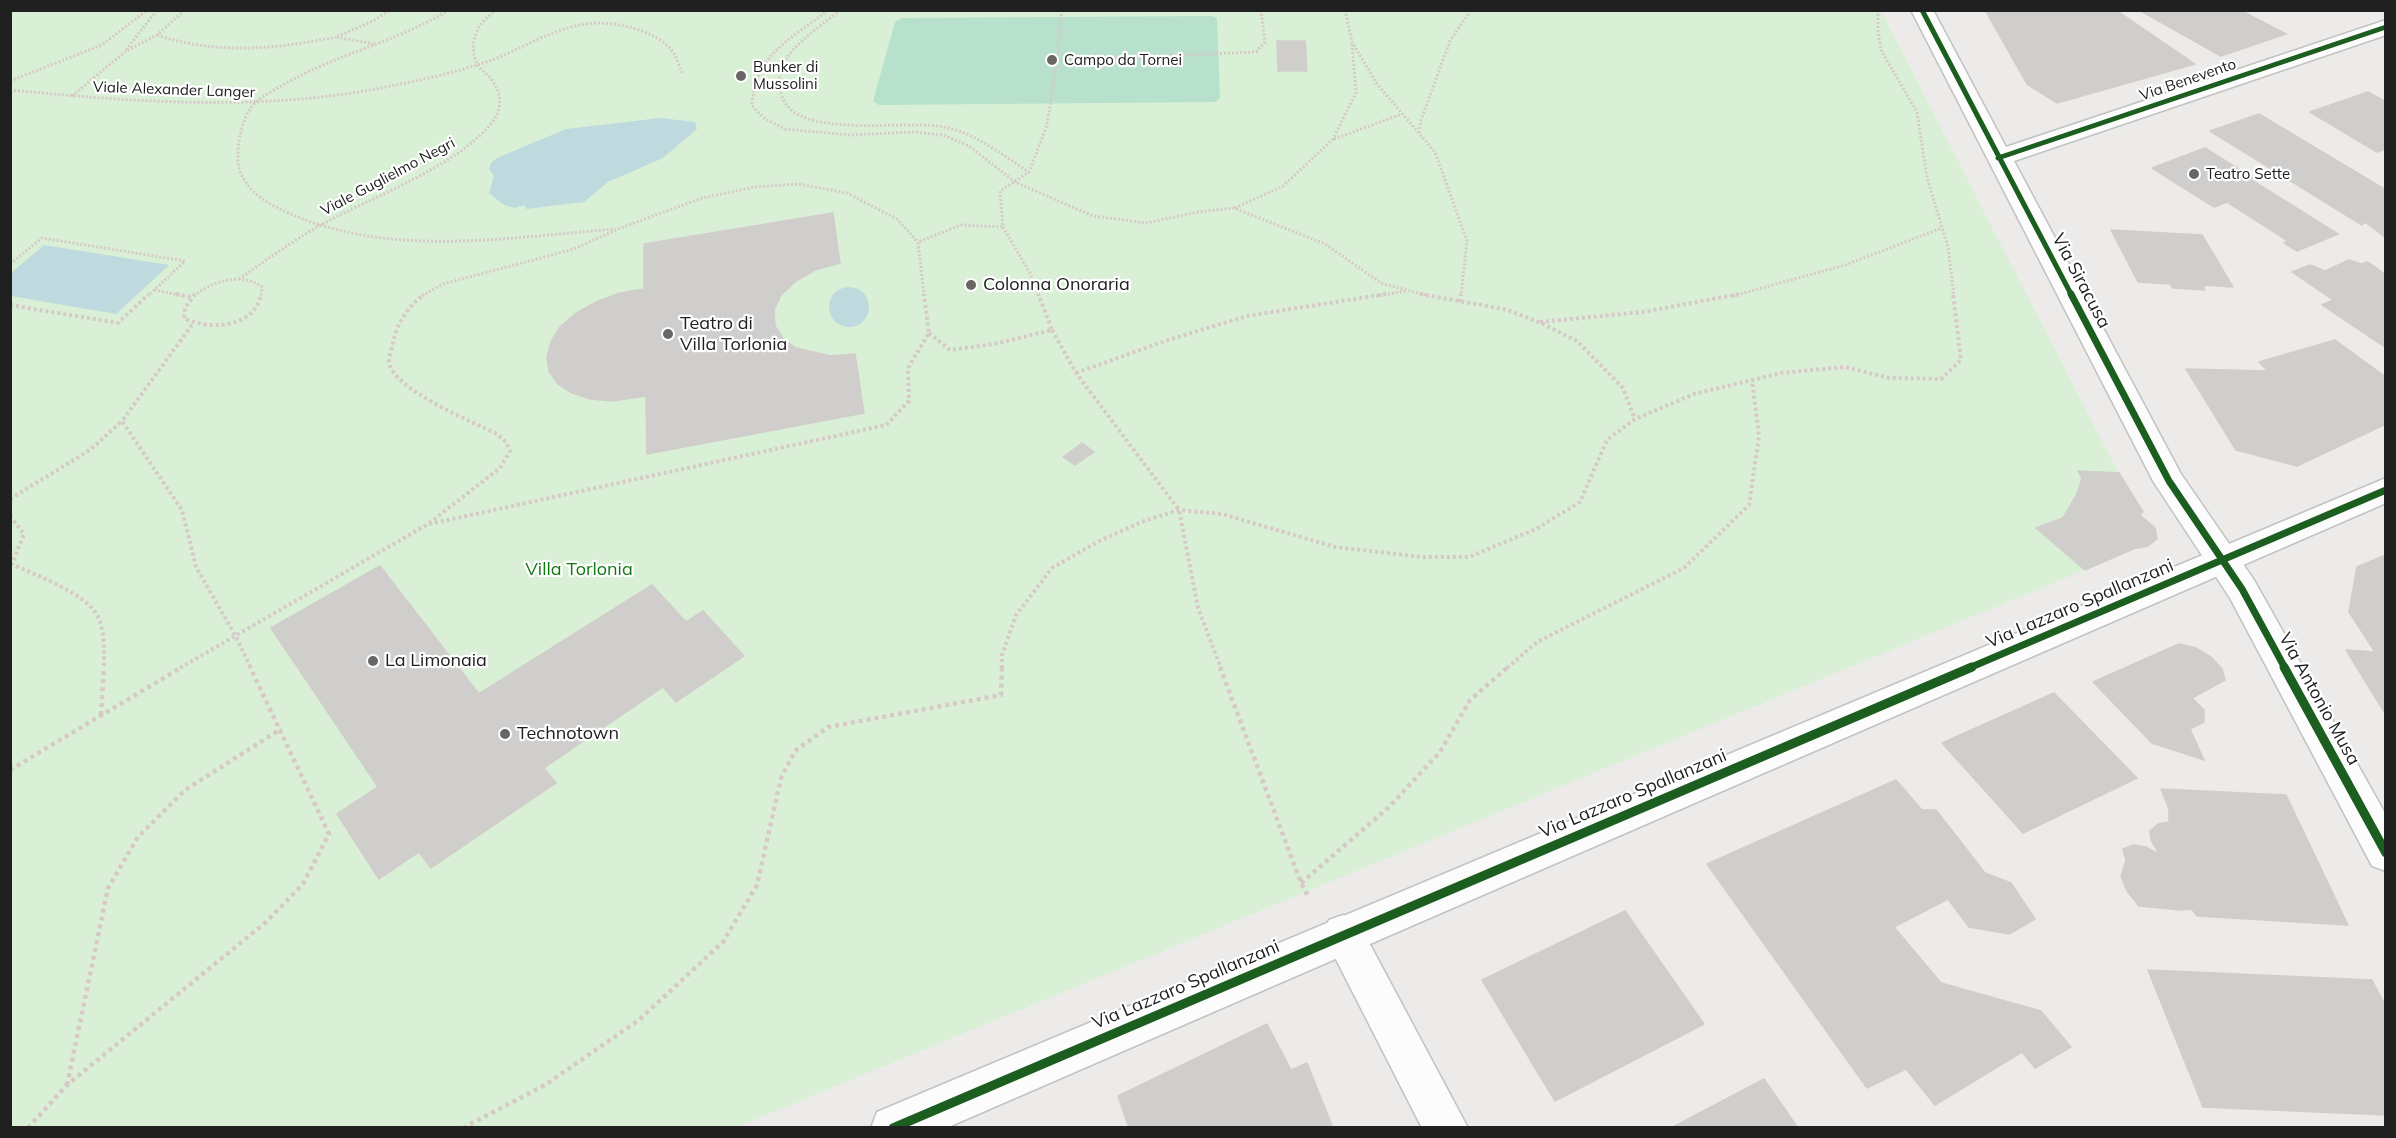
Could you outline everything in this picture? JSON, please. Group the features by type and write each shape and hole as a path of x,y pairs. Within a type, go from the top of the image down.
{"street":[{"name":"Via Siracusa","path":"1922,10 2169,481 2223,560"},
{"name":"Via Benevento","path":"1998,158 2385,27"},
{"name":"Via Lazzaro Spallanzani","path":"892,1128 2385,490"},
{"name":"Via Antonio Musa","path":"2223,560 2242,590 2385,853"},
{"path":"1343,934 1446,1128"}],"path":[{"path":"10,81 102,45 147,10"},
{"path":"126,51 157,10"},
{"path":"72,96 126,51 157,35 185,10"},
{"path":"157,35 175,43 259,48 298,45 336,37 373,21 390,10"},
{"path":"449,10 419,28 296,76 252,105 241,135 236,160 250,189 280,211 317,227 365,236 454,240 618,229"},
{"path":"477,65 472,46 477,30 490,14 497,10"},
{"path":"828,10 777,48 759,72 751,91 752,106 765,119 785,129 811,132 851,135 913,132 943,135 969,146 1015,182 1094,216 1146,223 1198,212 1234,208 1283,186 1333,139 1356,93 1352,42 1344,10"},
{"path":"840,10 796,47 778,77 781,102 792,113 815,121 844,125 939,126 960,130 987,144 1029,172"},
{"path":"1062,10 1047,125 1029,172 1000,191 1004,227 1030,273 1052,330 1076,373 1179,510 1198,608 1301,883 1310,898"},
{"path":"1057,60 1256,52 1265,42 1261,10"},
{"path":"1419,134 1421,120 1450,41 1471,10"},
{"path":"463,1128 545,1085 639,1020 723,942 757,885 781,778 795,751 828,727 1001,695 1002,655 1016,615 1052,568 1099,541 1144,521 1179,510 1222,514 1335,547 1422,557 1469,557 1536,529 1581,502 1607,440 1635,419 1694,394 1781,374 1845,367 1889,378 1941,379 1961,360 1948,247 1926,178 1917,112 1882,52 1878,34 1878,10"},
{"path":"336,37 375,44"},
{"path":"1352,42 1377,84 1435,152 1467,241 1460,302"},
{"path":"1333,139 1402,114"},
{"path":"10,770 235,634 428,524 500,468 510,452 506,442 497,435 413,392 395,374 389,362 394,335 409,308 443,284 574,249 618,229 702,198 755,187 798,184 847,193 897,219 918,242 929,333 908,368 909,401 886,425 428,524"},
{"path":"1234,208 1316,239 1381,283 1460,302 1504,309 1539,322 1577,341 1623,388 1635,419"},
{"path":"918,242 961,225 1004,227"},
{"path":"1539,322 1601,319 1729,297 1839,267 1942,228"},
{"path":"10,264 42,238 185,261 118,323 10,304"},
{"path":"153,290 191,297 184,308 184,318 192,325 207,328 225,325 243,318 256,308 263,297 262,287 254,281 239,279"},
{"path":"1076,373 1168,340 1247,316 1408,291"},
{"path":"10,499 90,450 122,421 192,325"},
{"path":"929,333 950,350 994,344 1052,330"},
{"path":"1301,883 1388,808 1440,752 1470,699 1537,642 1684,568 1749,505 1759,436 1752,380"},
{"path":"28,1128 67,1085 266,922 303,884 329,834 235,634 196,567 182,510 122,421"},
{"path":"10,516 24,534 11,564 81,599 98,616 104,658 101,716"},
{"path":"67,1085 108,888 138,837 185,790 281,729"}],"green space":[{"name":"Villa Torlonia","path":"10,11 1881,11 2140,515 2156,535 2133,549 2085,570 737,1127 11,1127"},
{"name":"Campo da Tornei","path":"1212,16 1217,18 1220,98 1215,102 879,105 873,101 895,22 902,18"}],"water":[{"path":"660,118 695,122 697,129 663,158 608,182 584,202 526,209 525,205 515,208 504,205 489,193 494,176 489,169 491,163 497,158 566,129"},
{"path":"44,245 169,265 116,314 11,296 11,273"},
{"path":"849,287 857,288 863,293 868,299 868,315 863,321 857,326 849,327 841,326 835,321 830,315 829,307 830,299 835,293 841,288"}],"building":[{"path":"1985,10 2116,10 2195,64 2057,103 2027,84"},
{"path":"2139,10 2240,10 2286,34 2221,56"},
{"path":"1277,41 1305,41 1307,71 1278,71"},
{"path":"2368,92 2386,102 2386,149 2377,152 2310,112"},
{"path":"2259,114 2386,190 2386,238 2365,222 2362,225 2210,131"},
{"path":"2205,148 2338,234 2297,251 2284,243 2288,241 2227,202 2214,207 2152,168"},
{"name":"Teatro di Villa Torlonia","path":"833,213 840,263 815,270 796,281 781,295 774,310 775,326 784,340 796,348 831,356 855,354 864,413 647,454 646,396 612,401 591,399 572,393 558,384 549,371 547,357 551,342 560,327 575,314 596,302 620,293 644,289 644,244"},
{"path":"2111,230 2202,235 2233,287 2203,285 2205,290 2173,288 2170,284 2138,282"},
{"path":"2349,260 2361,264 2368,262 2386,275 2386,348 2322,305 2333,300 2292,272 2310,265 2325,271"},
{"path":"2335,340 2386,377 2386,424 2297,466 2236,450 2186,369 2268,371 2259,362"},
{"path":"1082,443 1094,452 1075,465 1063,457"},
{"path":"2078,471 2119,473 2143,512 2140,515 2155,528 2157,539 2148,546 2133,549 2085,570 2036,528 2063,518 2077,494 2082,478"},
{"path":"2386,555 2386,715 2346,650 2375,652 2349,612 2357,567"},
{"name":"La Limonaia","path":"380,566 479,694 364,766 271,628"},
{"name":"Technotown","path":"652,585 686,622 703,611 744,656 676,702 663,687 544,768 556,783 431,868 419,852 379,879 337,814 378,787 364,766"},
{"path":"2179,644 2196,648 2212,658 2222,669 2225,680 2192,698 2204,710 2204,722 2190,729 2204,760 2152,743 2093,682"},
{"path":"2054,693 2137,778 2023,833 1942,743"},
{"path":"1896,780 1922,810 1936,810 1985,873 2011,883 2035,919 2009,934 1969,927 1948,899 1894,927 1941,983 2041,1011 2071,1047 2035,1068 2022,1052 1935,1105 1906,1069 1867,1088 1707,864"},
{"path":"2161,789 2286,795 2348,925 2197,916 2192,909 2139,906 2127,891 2121,876 2126,861 2123,849 2134,845 2146,847 2160,855 2151,840 2150,831 2158,824 2169,822 2169,809"},
{"path":"1625,911 1704,1024 1555,1101 1482,980"},
{"path":"2148,970 2372,980 2386,1007 2386,1115 2203,1107"},
{"path":"1267,1024 1291,1070 1307,1063 1333,1128 1129,1128 1118,1096"},
{"path":"1764,1079 1798,1128 1671,1128"}],"cycle path":[{"path":"1922,10 2169,481 2242,589 2386,853"},
{"path":"1998,158 2386,27"},
{"path":"893,1128 2386,490"}],"place":[{"name":"Campo da Tornei","path":"1052,60"},
{"name":"Bunker di Mussolini","path":"741,76"},
{"name":"Teatro Sette","path":"2194,174"},
{"name":"Colonna Onoraria","path":"971,285"},
{"name":"Teatro di Villa Torlonia","path":"668,334"},
{"name":"La Limonaia","path":"373,661"},
{"name":"Technotown","path":"505,734"}]}
